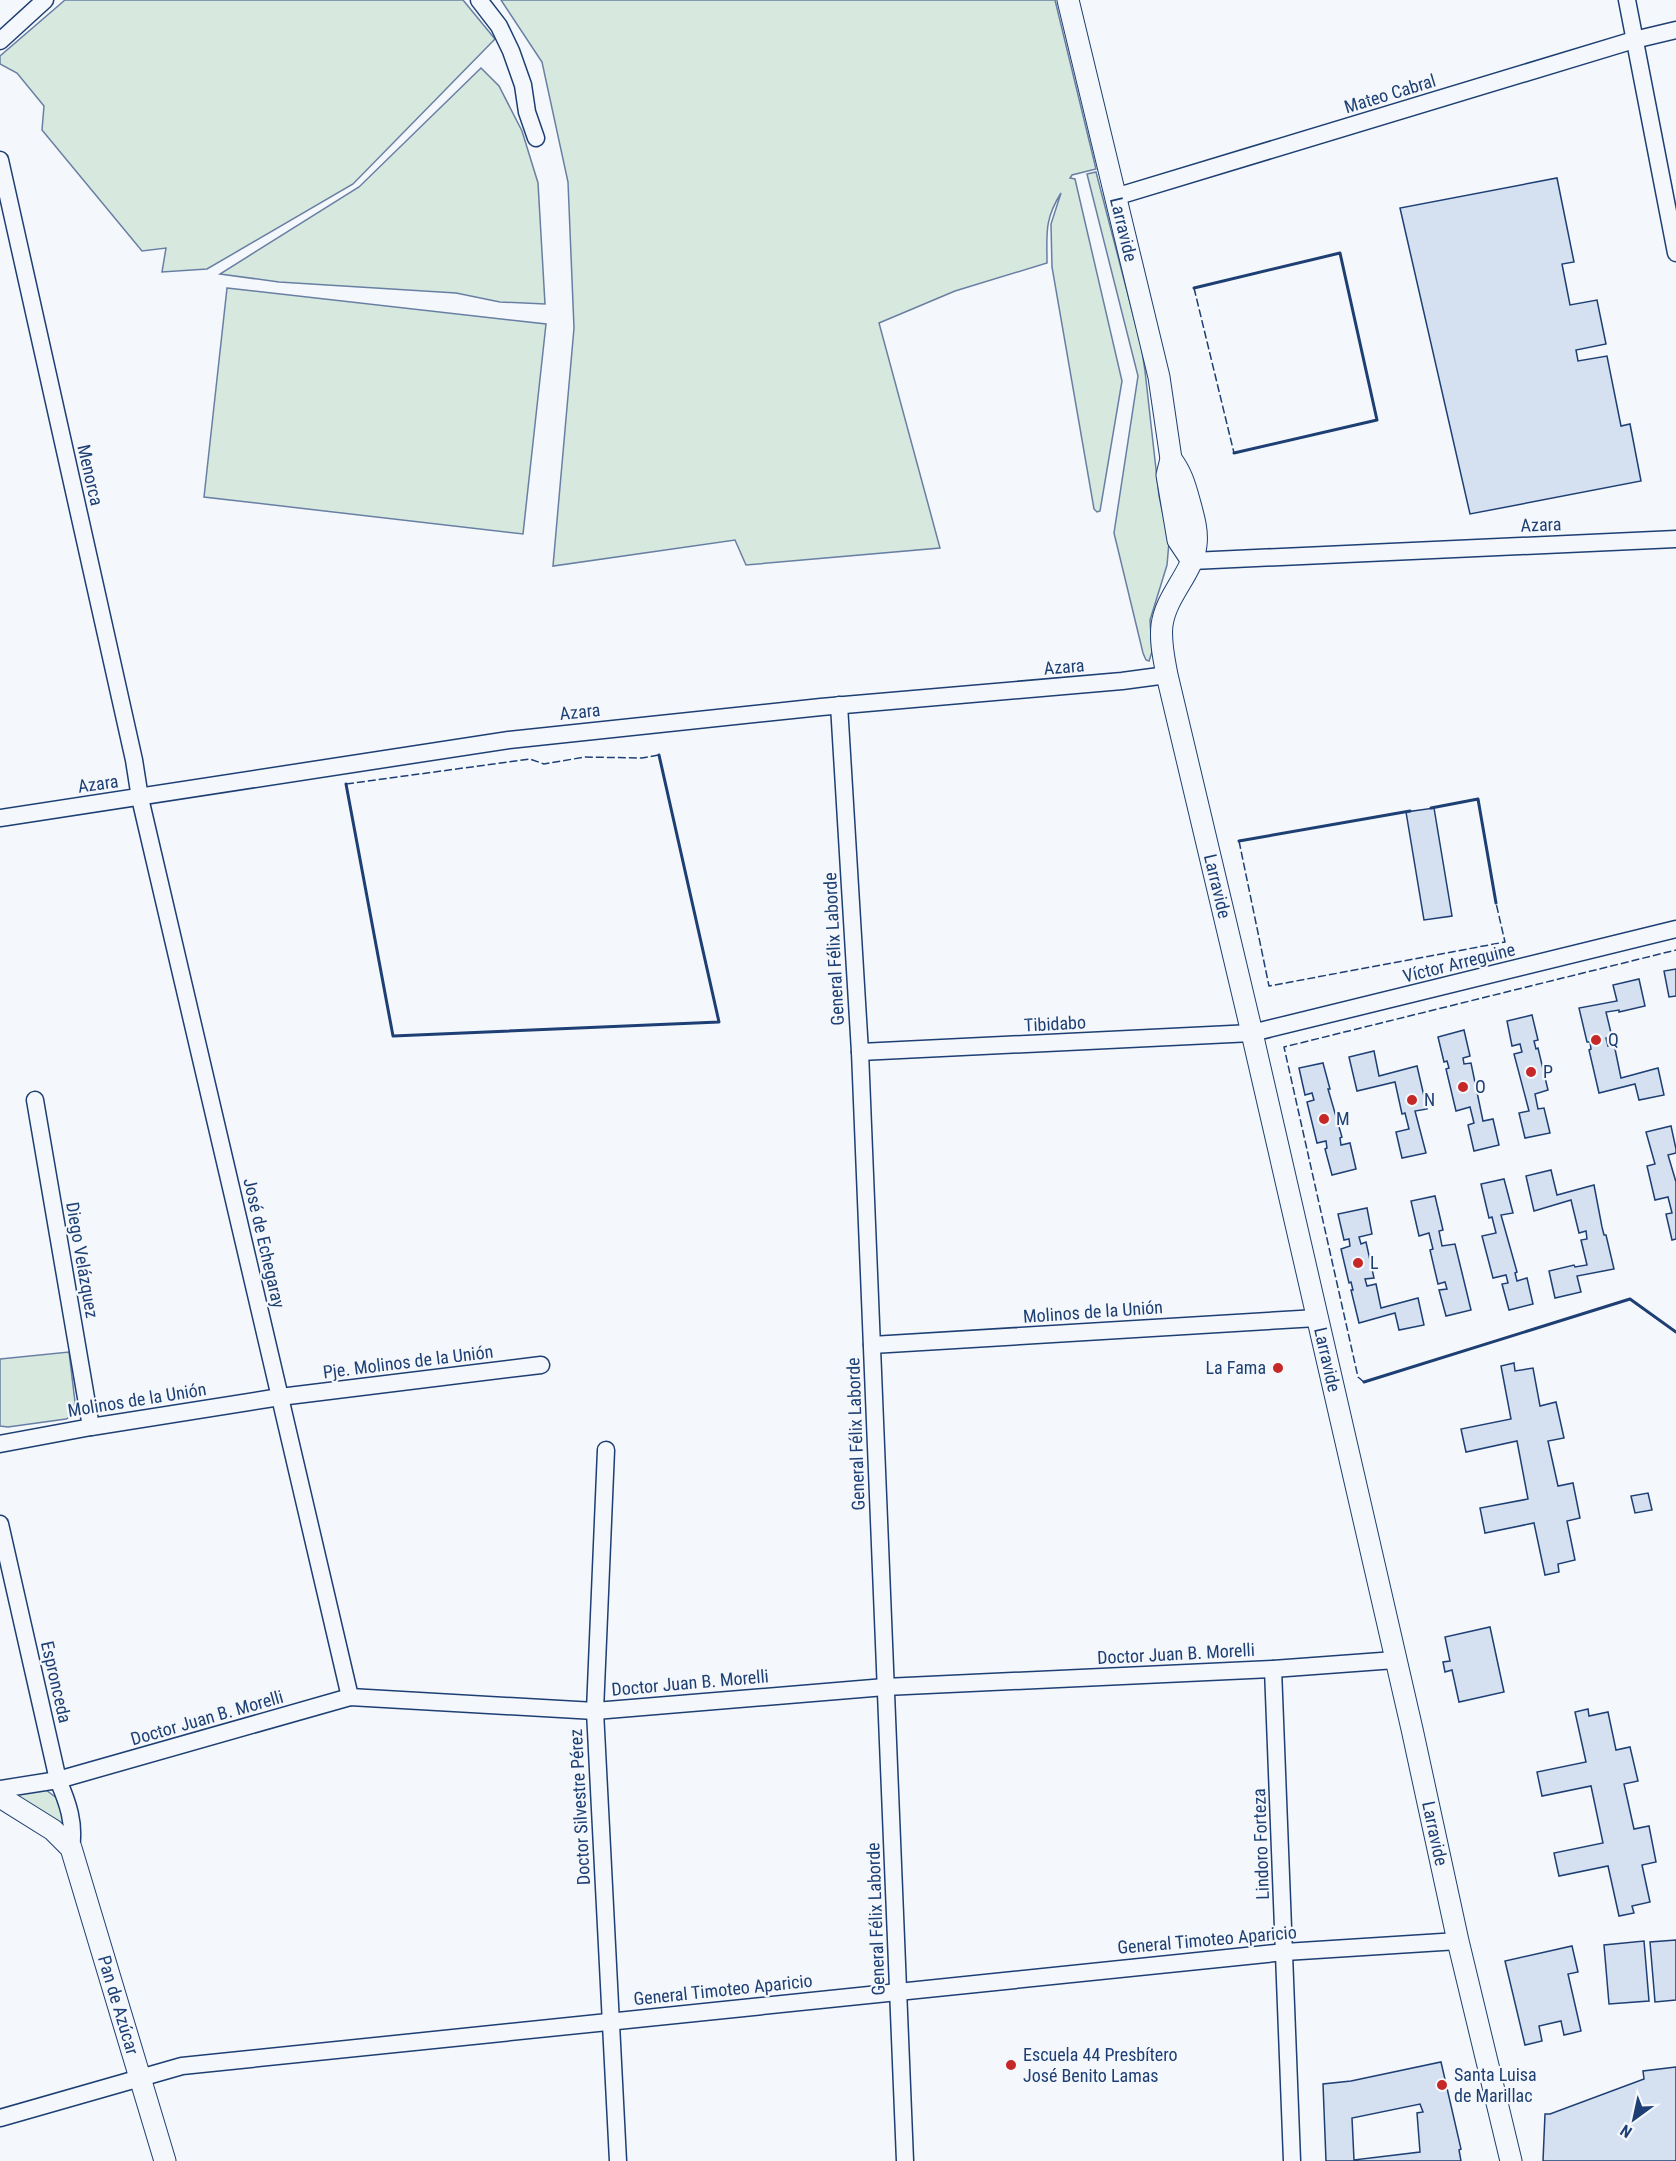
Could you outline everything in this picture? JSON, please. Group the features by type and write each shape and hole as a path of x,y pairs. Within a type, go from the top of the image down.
{"street":[{"path":"0,41 45,0"},
{"path":"479,0 498,26 511,51 524,85 528,112 536,138"},
{"name":"Larravide","path":"1068,0 1159,377 1171,459 1180,470 1197,538 1191,561 1172,597 1162,625 1162,645 1167,675 1252,1033 1412,1729 1458,1941 1511,2161"},
{"path":"1627,0 1676,253"},
{"name":"Mateo Cabral","path":"1115,197 1634,40 1676,30"},
{"name":"Menorca","path":"0,160 134,760 140,798"},
{"name":"Azara","path":"1191,561 1676,539"},
{"name":"Azara","path":"0,818 509,740 840,705 1122,681 1167,675"},
{"name":"General Félix Laborde","path":"840,705 860,1052 905,2161"},
{"name":"José de Echegaray","path":"140,798 350,1697"},
{"name":"Víctor Arreguine","path":"1252,1033 1676,929"},
{"name":"Tibidabo","path":"860,1052 1252,1033"},
{"name":"Diego Velázquez","path":"35,1100 91,1427"},
{"name":"Molinos de la Unión","path":"872,1345 1317,1317"},
{"name":"Pje. Molinos de la Unión","path":"280,1397 541,1365"},
{"name":"Molinos de la Unión","path":"0,1444 280,1397"},
{"name":"Doctor Silvestre Pérez","path":"606,1450 595,1711 618,2161"},
{"name":"Espronceda","path":"0,1524 58,1780 74,1831 71,1848"},
{"name":"Doctor Juan B. Morelli","path":"0,1789 58,1780 350,1697 595,1711 885,1687 1273,1669 1395,1660"},
{"name":"Lindoro Forteza","path":"1273,1669 1292,2161"},
{"path":"0,1797 53,1830 71,1848"},
{"name":"Pan de Azúcar","path":"71,1848 165,2161"},
{"name":"General Timoteo Aparicio","path":"0,2118 140,2080 182,2066 611,2023 898,1990 1285,1952 1458,1941"}],"shaded area":[{"path":"65,0 463,0 495,39 353,184 207,269 162,272 166,248 142,251 42,130 44,106 17,73 0,64 0,56"},
{"path":"501,0 1055,0 1096,169 1072,175 1070,178 1075,179 1122,381 1100,511 1097,512 1094,509 1052,267 1051,224 1061,193 1049,219 1047,263 955,291 879,323 940,548 746,565 735,540 553,566 574,328 568,182 542,62"},
{"path":"481,68 499,86 522,131 538,183 545,304 500,302 456,293 279,282 220,274 359,187"},
{"path":"1096,172 1141,345 1159,496 1169,542 1167,565 1150,620 1152,652 1149,661 1143,653 1114,533 1138,376 1087,174"},
{"path":"227,288 546,324 523,534 204,497"},
{"path":"69,1352 75,1402 72,1416 66,1419 8,1427 0,1426 0,1359"},
{"path":"46,1790 58,1799 69,1831 14,1795"}],"building":[{"path":"1557,178 1574,262 1562,264 1570,305 1597,300 1606,344 1576,350 1578,361 1607,356 1621,426 1630,424 1641,481 1470,514 1400,208"},
{"path":"1434,808 1452,916 1424,920 1406,812"},
{"path":"1676,969 1676,996 1669,997 1664,971"},
{"name":"Q","path":"1639,979 1645,1006 1619,1012 1619,1010 1606,1012 1612,1037 1606,1038 1608,1046 1614,1044 1621,1078 1658,1068 1664,1095 1639,1100 1635,1084 1599,1093 1589,1050 1591,1049 1590,1042 1587,1042 1579,1008 1617,1001 1613,985"},
{"name":"P","path":"1532,1015 1538,1040 1534,1041 1536,1049 1538,1048 1548,1090 1535,1094 1538,1109 1544,1108 1550,1133 1525,1138 1519,1113 1529,1111 1514,1054 1522,1052 1520,1044 1512,1046 1507,1021"},
{"name":"O","path":"1464,1030 1470,1056 1463,1058 1464,1064 1471,1063 1483,1121 1493,1119 1499,1145 1474,1151 1468,1125 1474,1123 1470,1107 1456,1111 1446,1069 1449,1068 1447,1061 1444,1062 1438,1037"},
{"name":"N","path":"1374,1051 1379,1076 1417,1066 1427,1109 1415,1111 1426,1153 1402,1158 1396,1132 1409,1129 1405,1113 1402,1114 1395,1082 1357,1091 1349,1057"},
{"name":"M","path":"1323,1063 1342,1137 1340,1138 1341,1145 1350,1143 1356,1169 1332,1175 1325,1149 1327,1148 1326,1141 1317,1143 1307,1102 1314,1100 1312,1093 1305,1095 1299,1068"},
{"path":"1671,1126 1676,1149 1676,1153 1668,1155 1676,1182 1676,1239 1672,1240 1666,1214 1672,1213 1668,1197 1655,1200 1647,1166 1655,1164 1646,1132"},
{"path":"1551,1170 1557,1195 1594,1185 1602,1227 1614,1269 1577,1276 1581,1292 1555,1298 1549,1271 1574,1265 1575,1267 1587,1265 1581,1240 1587,1239 1586,1231 1579,1233 1571,1200 1534,1211 1526,1176"},
{"path":"1504,1179 1513,1213 1501,1215 1517,1272 1515,1273 1517,1281 1527,1278 1533,1304 1509,1310 1502,1284 1508,1283 1506,1275 1493,1278 1482,1236 1496,1233 1492,1217 1489,1218 1481,1184"},
{"path":"1435,1196 1443,1230 1439,1231 1442,1246 1455,1244 1471,1310 1446,1316 1439,1290 1447,1289 1445,1282 1438,1284 1430,1250 1433,1249 1429,1233 1419,1236 1411,1201"},
{"name":"L","path":"1367,1208 1372,1234 1359,1237 1361,1244 1366,1242 1374,1278 1365,1279 1367,1286 1376,1284 1381,1308 1418,1298 1424,1325 1399,1330 1395,1313 1359,1323 1351,1290 1353,1290 1351,1282 1349,1283 1341,1249 1350,1246 1349,1239 1344,1240 1338,1214"},
{"path":"1514,1363 1515,1371 1533,1368 1540,1406 1556,1402 1564,1438 1548,1441 1558,1486 1573,1483 1580,1518 1567,1521 1575,1560 1558,1564 1559,1572 1545,1575 1534,1523 1485,1533 1480,1508 1528,1499 1517,1441 1466,1452 1461,1429 1511,1419 1501,1366"},
{"path":"1648,1493 1652,1510 1635,1513 1631,1496"},
{"path":"1490,1627 1504,1692 1459,1702 1452,1670 1445,1672 1443,1662 1450,1661 1445,1637"},
{"path":"1588,1709 1589,1716 1608,1712 1616,1750 1630,1747 1638,1781 1624,1784 1634,1829 1649,1826 1656,1862 1642,1865 1650,1902 1632,1906 1634,1913 1619,1916 1608,1866 1559,1876 1554,1853 1603,1843 1591,1786 1542,1796 1537,1772 1586,1762 1575,1712"},
{"path":"1676,1940 1676,2000 1655,2002 1650,1942"},
{"path":"1644,1941 1649,2001 1609,2004 1604,1945"},
{"path":"1572,1946 1578,1972 1568,1974 1581,2031 1564,2035 1561,2021 1539,2026 1542,2041 1525,2045 1505,1961"},
{"path":"1441,2062 1461,2149 1459,2150 1461,2161 1326,2161 1323,2084 1351,2081","holes":["1420,2104 1423,2112 1417,2113 1420,2152 1354,2160 1352,2118"]},
{"path":"1676,2067 1676,2161 1543,2161 1545,2114 1644,2079 1643,2071"}],"fence":[{"path":"1194,288 1234,453"},
{"path":"346,784 530,759 544,764 585,757 642,758 659,755"},
{"path":"1239,841 1269,986 1505,942 1496,903"},
{"path":"1364,1382 1358,1377 1284,1047 1676,950"}],"wall":[{"path":"1194,288 1340,253 1377,420 1234,453"},
{"path":"346,784 393,1036 719,1022 659,755"},
{"path":"1431,808 1478,799 1496,903"},
{"path":"1239,841 1410,811"},
{"path":"1364,1382 1630,1299 1676,1332"}],"place":[{"name":"Q","path":"1596,1040"},
{"name":"P","path":"1531,1072"},
{"name":"O","path":"1463,1087"},
{"name":"N","path":"1412,1100"},
{"name":"M","path":"1324,1119"},
{"name":"L","path":"1358,1263"},
{"name":"La Fama","path":"1278,1368"},
{"name":"Escuela 44 Presbítero José Benito Lamas","path":"1011,2065"},
{"name":"Santa Luisa de Marillac","path":"1442,2085"}]}
